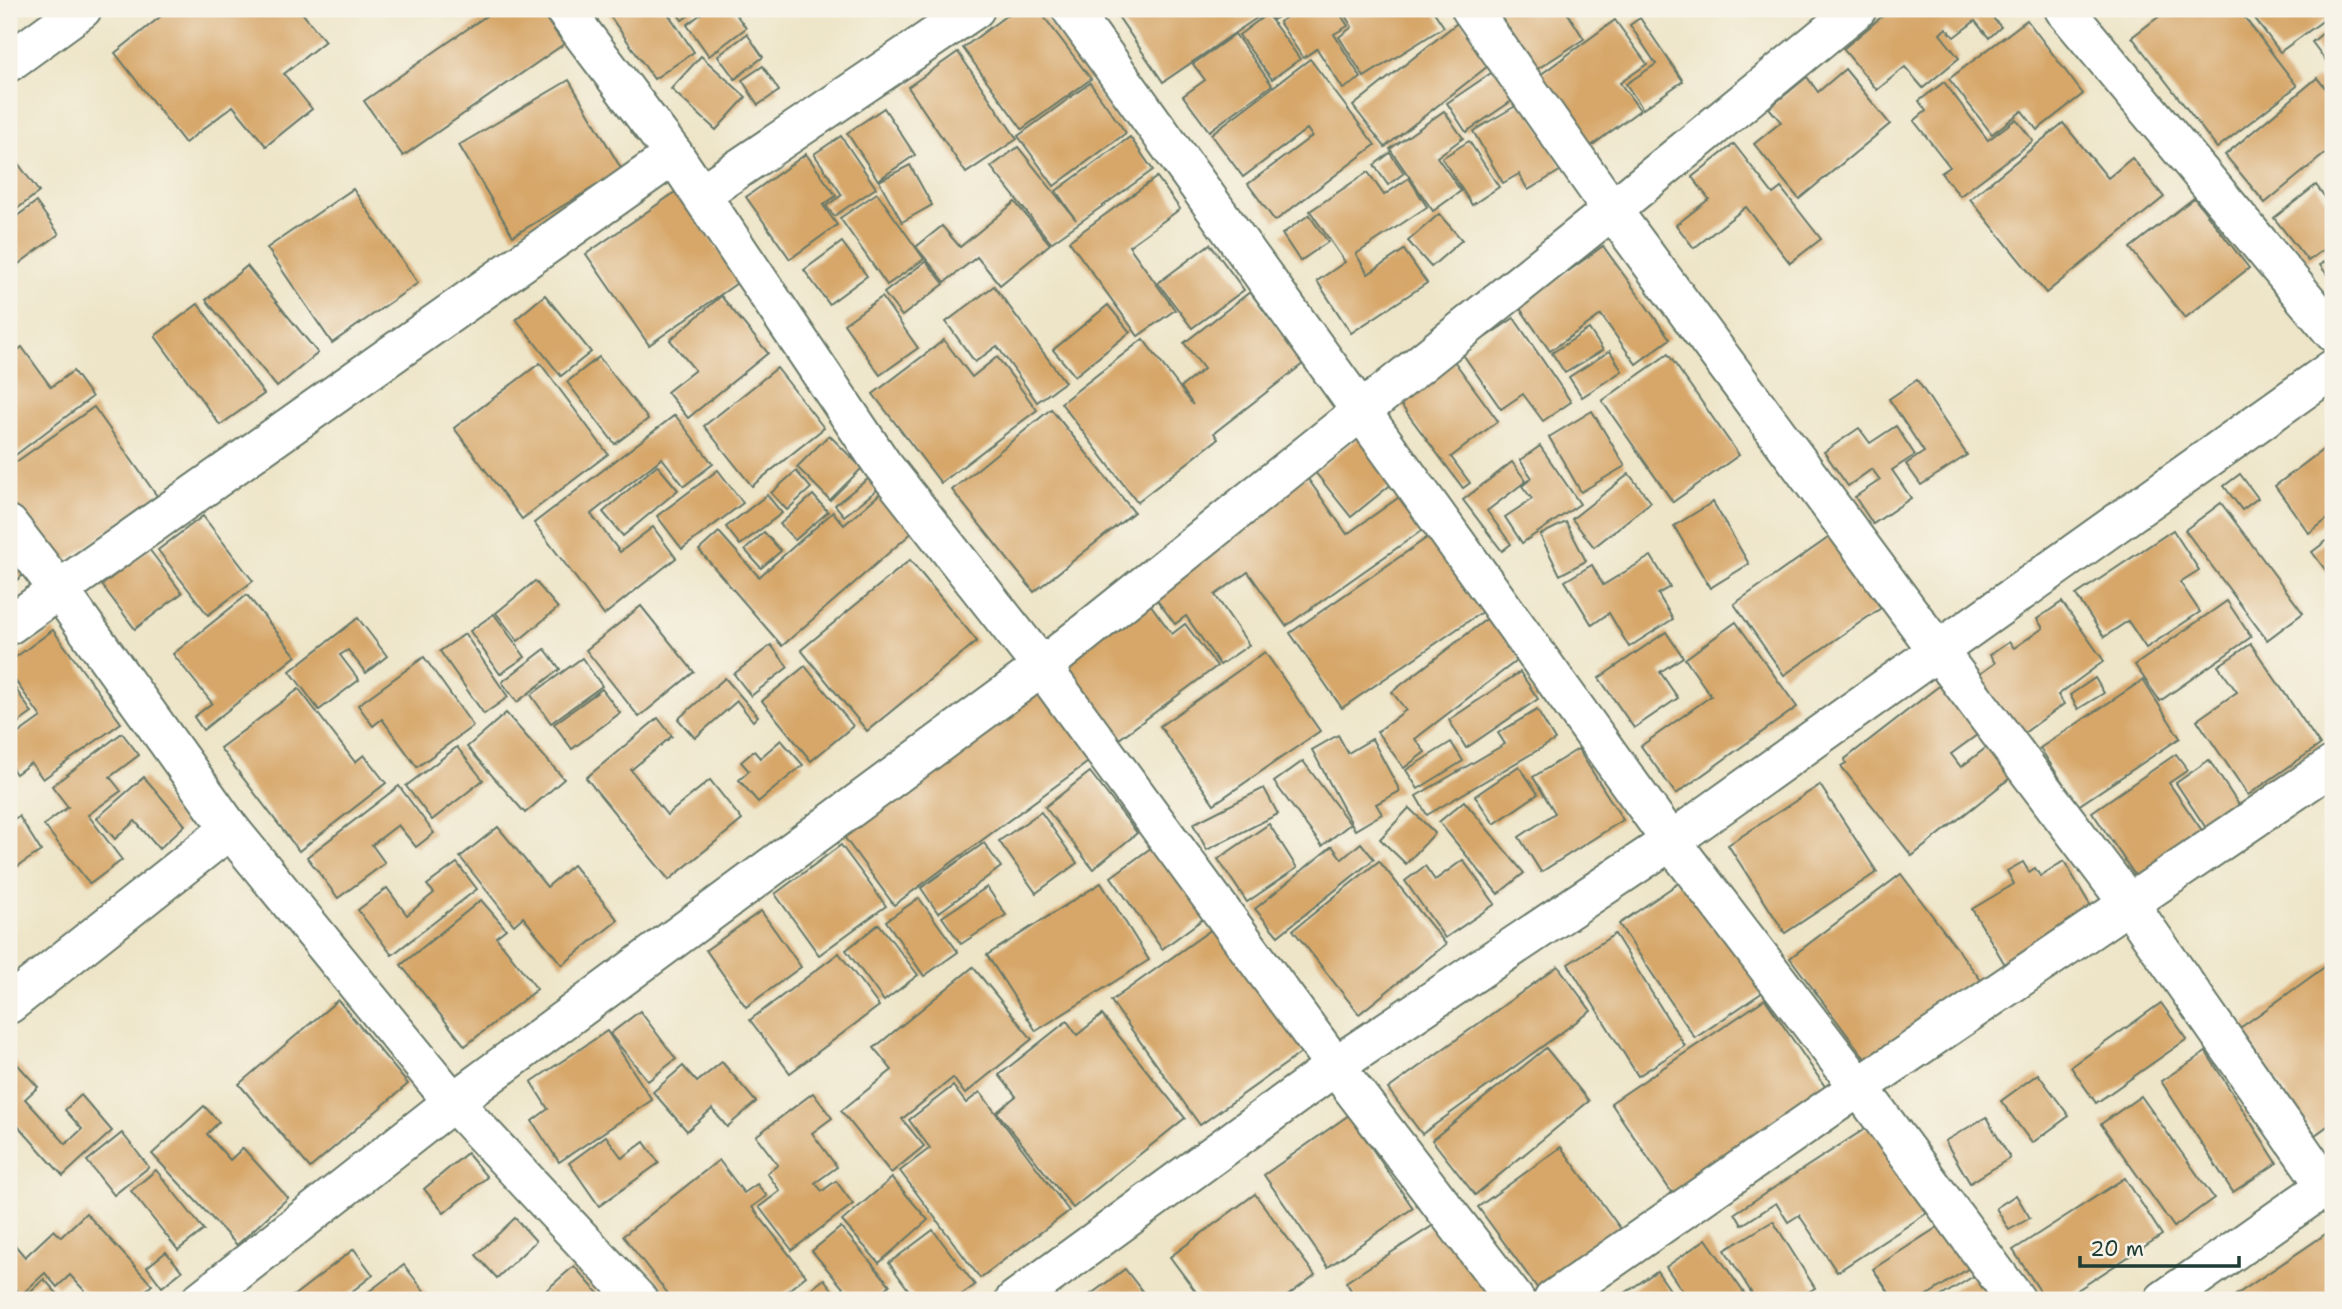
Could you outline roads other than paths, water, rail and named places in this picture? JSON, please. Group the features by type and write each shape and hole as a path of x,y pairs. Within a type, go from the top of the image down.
{"street":[{"path":"9,62 82,9"},
{"path":"564,9 674,155 882,464 1042,667 1335,1066 1515,1300"},
{"path":"701,194 975,9"},
{"path":"1071,9 1671,841 1859,1087 2016,1300"},
{"path":"1471,9 1612,210 2129,904 2331,1188 2164,1300"},
{"path":"201,1300 453,1102 1042,667 1612,210 1857,9"},
{"path":"2064,9 2333,332"},
{"path":"9,625 674,155"},
{"path":"1015,1300 1335,1066 1671,841 2333,369"},
{"path":"9,525 59,590 230,829 453,1102 638,1300"},
{"path":"1553,1300 1859,1087 2333,765"},
{"path":"9,1004 230,829"}]}
